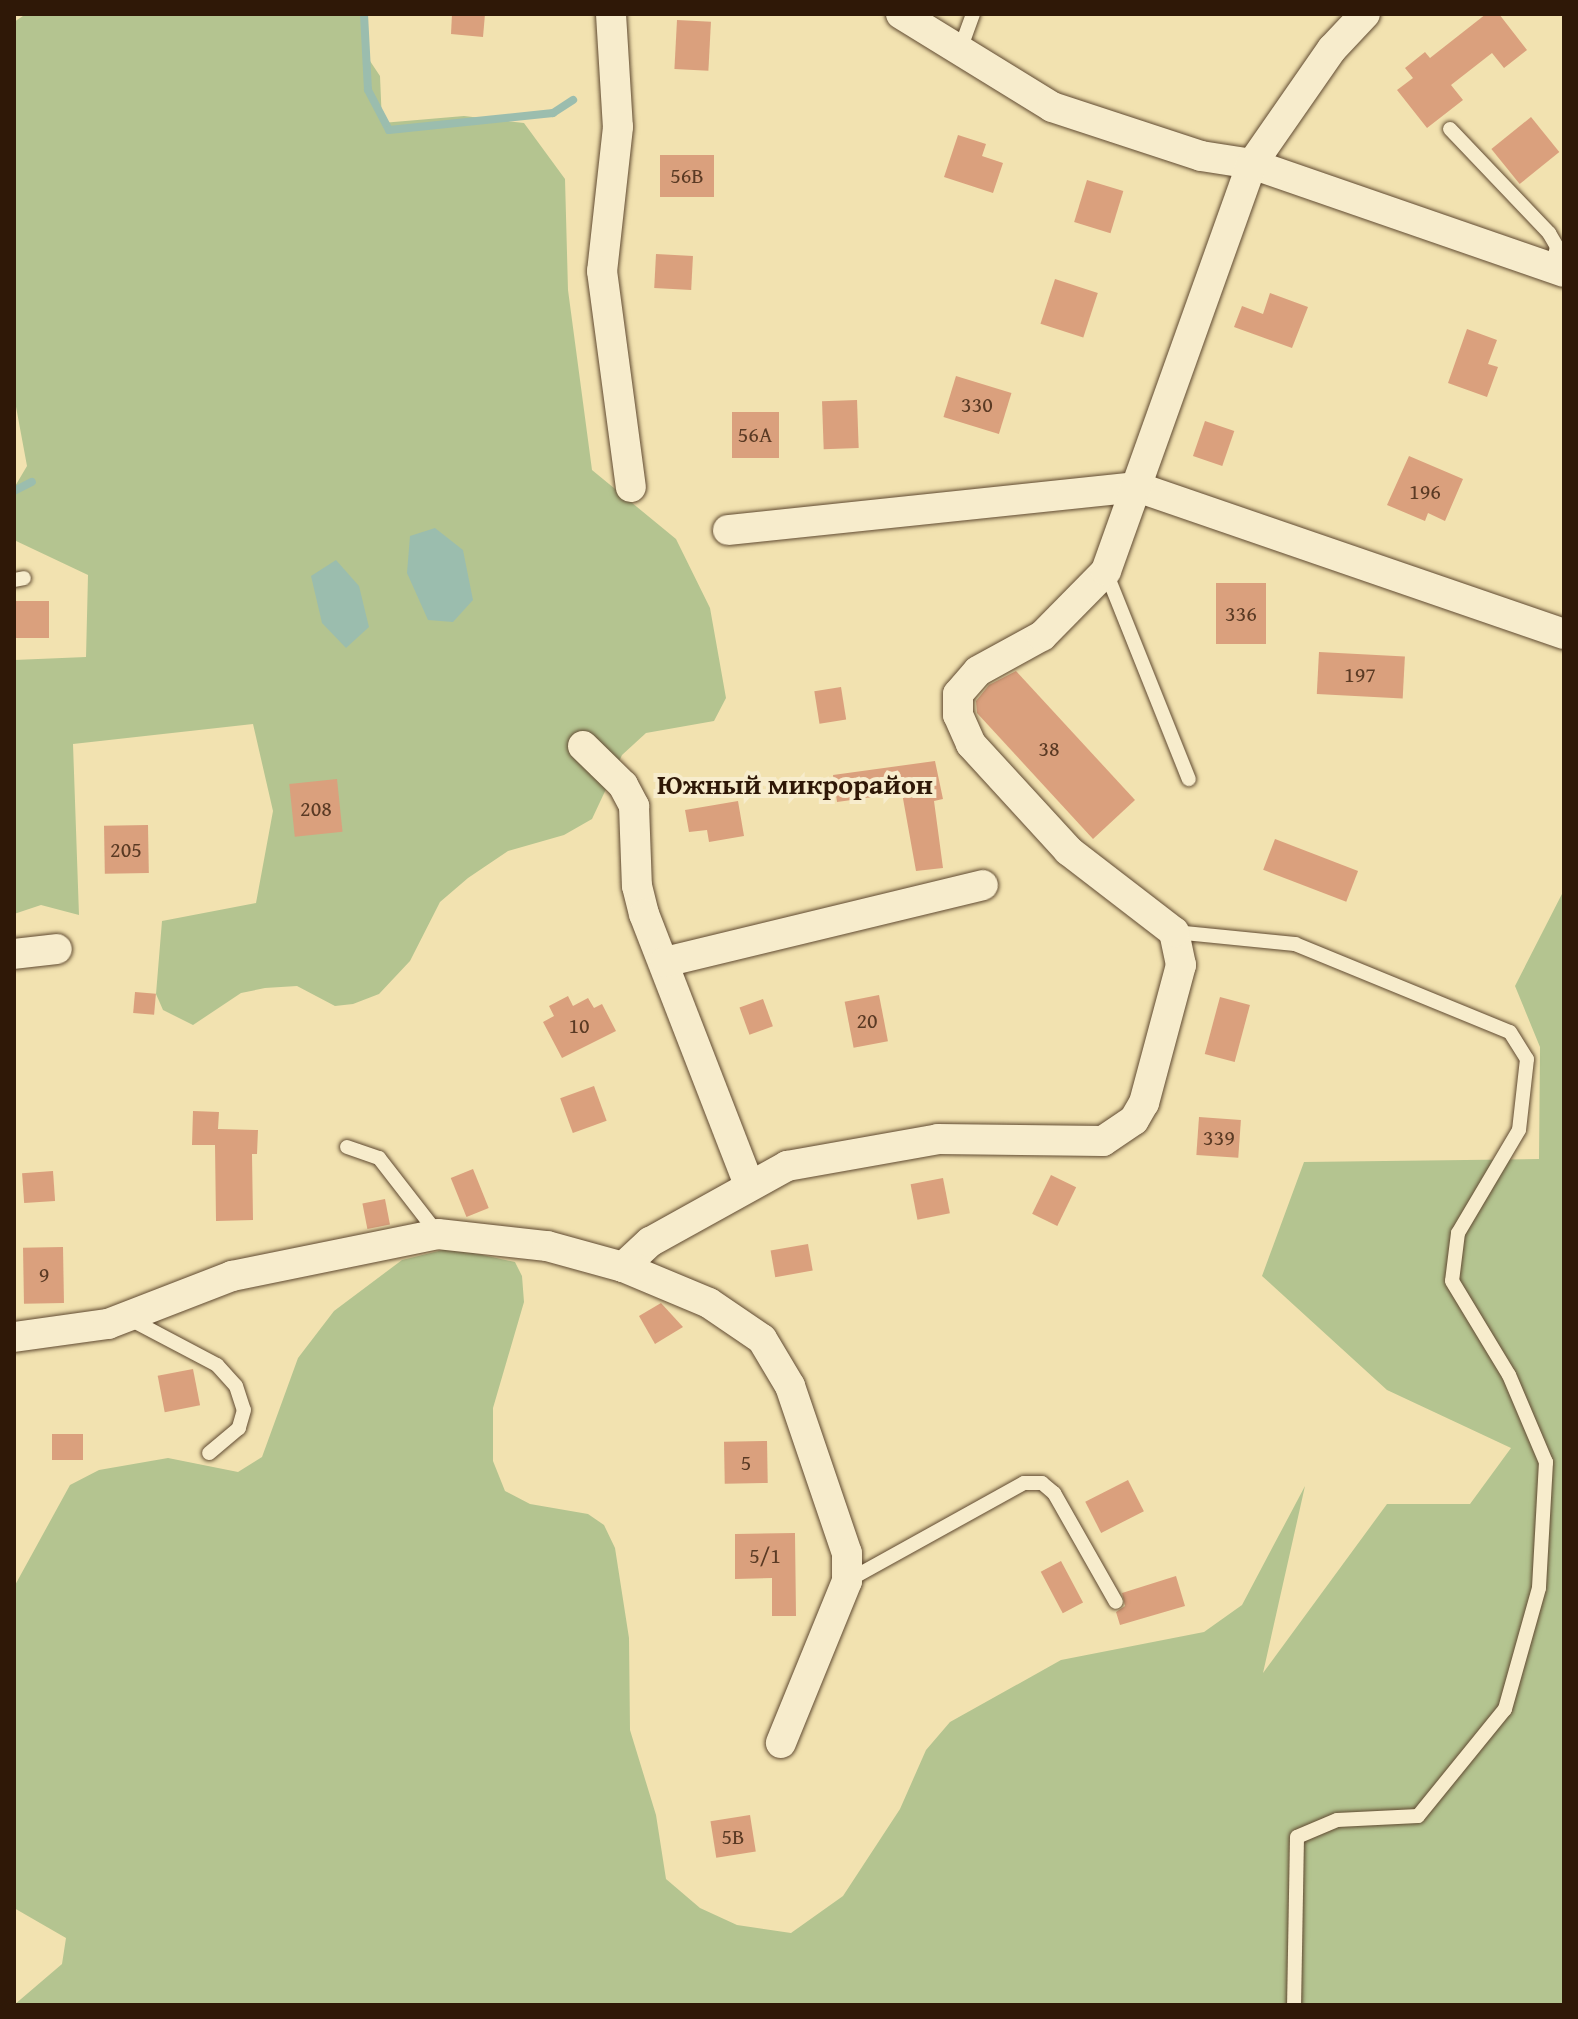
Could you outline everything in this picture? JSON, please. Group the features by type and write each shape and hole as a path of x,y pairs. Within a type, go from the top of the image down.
{"street":[{"path":"611,14 618,127 602,271 631,487"},
{"path":"901,14 961,47 1052,107 1201,156 1252,164 1558,269"},
{"path":"623,1267 650,1242 748,1182 787,1166 938,1139 1083,1145 1121,1131 1144,1103 1181,965 1174,932 1069,851 971,744 958,715 958,694 978,671 1042,636 1106,571 1252,164 1332,49 1365,14"},
{"path":"728,530 1137,487 1564,634"},
{"path":"583,746 623,785 634,806 637,886 748,1182"},
{"path":"665,962 983,885"},
{"path":"14,954 57,949"},
{"path":"14,1337 127,1317 232,1276 438,1234 547,1246 623,1267 709,1303 762,1339 790,1386 839,1525 847,1581 781,1743"}],"lane":[{"path":"961,47 973,14"},
{"path":"1450,129 1549,233 1557,247 1558,269"},
{"path":"1106,571 1189,779"},
{"path":"1174,932 1295,944 1510,1032 1523,1044 1527,1059 1519,1130 1458,1233 1452,1281 1509,1375 1546,1462 1539,1588 1505,1709 1418,1816 1337,1820 1297,1837 1294,2005"},
{"path":"347,1147 379,1158 438,1234"},
{"path":"127,1317 217,1365 236,1386 244,1410 239,1428 209,1453"},
{"path":"847,1581 1024,1483 1042,1483 1054,1493 1116,1602"}],"green space":[{"path":"26,14 363,14 366,55 380,76 382,123 464,116 524,123 565,179 568,290 592,470 676,539 710,608 726,698 714,721 646,733 622,755 592,819 564,835 508,851 468,878 440,902 410,961 379,994 353,1004 335,1006 297,986 265,988 241,993 193,1025 163,1010 156,994 162,921 256,903 273,811 253,724 73,744 79,915 41,905 14,914 14,660 86,657 88,575 14,540 14,488 27,466 14,396 14,22"},
{"path":"1564,890 1564,2005 14,2005 62,1964 66,1938 14,1908 14,1587 70,1485 99,1470 168,1458 238,1472 262,1457 298,1358 334,1311 402,1260 451,1248 515,1262 522,1276 524,1302 493,1408 493,1461 505,1491 530,1504 588,1514 604,1525 615,1548 629,1638 630,1730 656,1815 666,1879 700,1908 737,1925 791,1933 843,1896 900,1809 926,1750 950,1722 1061,1660 1204,1632 1242,1605 1305,1486 1263,1673 1387,1504 1470,1504 1511,1448 1387,1390 1262,1276 1304,1162 1539,1159 1540,1047 1515,986"}],"shaded area":[{"path":"435,528 463,550 473,600 453,622 428,620 407,573 410,536"},
{"path":"336,560 359,586 369,627 346,648 322,623 311,576"}],"building":[{"path":"452,14 485,14 483,37 451,34"},
{"path":"1486,14 1499,14 1527,50 1504,68 1492,53 1451,85 1463,100 1427,128 1397,90 1413,78 1405,68 1425,52 1430,58"},
{"path":"677,20 711,22 708,71 674,69"},
{"path":"1531,117 1559,152 1520,184 1491,149"},
{"path":"958,135 986,144 982,156 1003,163 993,193 944,177"},
{"path":"660,155 714,155 714,197 660,197"},
{"path":"1087,180 1123,191 1110,233 1074,222"},
{"path":"656,254 693,256 691,290 654,288"},
{"path":"1055,279 1098,293 1083,338 1040,324"},
{"path":"1270,293 1308,307 1292,348 1234,327 1242,306 1263,314"},
{"path":"1467,329 1497,340 1488,364 1498,367 1487,397 1448,383"},
{"path":"956,376 1011,393 999,434 943,417"},
{"path":"857,400 859,448 824,449 822,401"},
{"path":"732,412 779,412 779,458 732,458"},
{"path":"1205,421 1234,431 1222,466 1193,456"},
{"path":"1409,456 1463,479 1445,521 1428,513 1425,521 1387,505"},
{"path":"1216,583 1266,583 1266,644 1216,644"},
{"path":"14,601 49,601 49,638 14,638"},
{"path":"1319,652 1405,657 1403,698 1317,694"},
{"path":"1016,671 1135,800 1093,839 977,713 976,701 989,685"},
{"path":"841,687 846,720 819,724 814,691"},
{"path":"935,761 943,799 934,801 943,868 916,871 902,793 837,802 833,775"},
{"path":"337,779 343,832 295,837 289,784"},
{"path":"738,801 744,836 709,842 707,830 689,832 685,810"},
{"path":"148,825 149,873 105,874 104,826"},
{"path":"1275,839 1358,871 1346,902 1263,870"},
{"path":"135,992 156,994 154,1015 133,1013"},
{"path":"879,995 888,1041 854,1048 845,1002"},
{"path":"568,996 573,1006 588,998 594,1008 602,1004 616,1031 562,1058 543,1022 554,1016 549,1006"},
{"path":"1220,997 1250,1005 1235,1062 1205,1054"},
{"path":"763,999 773,1026 749,1035 740,1008"},
{"path":"594,1086 607,1121 573,1133 560,1098"},
{"path":"193,1111 219,1112 218,1129 258,1130 257,1154 252,1154 253,1220 216,1221 215,1145 192,1145"},
{"path":"1199,1117 1241,1120 1238,1158 1196,1155"},
{"path":"473,1169 489,1208 466,1217 451,1178"},
{"path":"53,1171 55,1201 24,1203 22,1173"},
{"path":"1051,1175 1076,1187 1057,1226 1032,1214"},
{"path":"943,1178 950,1213 917,1220 911,1184"},
{"path":"385,1199 390,1225 367,1229 362,1203"},
{"path":"808,1244 813,1271 775,1277 771,1251"},
{"path":"63,1247 64,1303 24,1304 23,1248"},
{"path":"661,1303 683,1327 655,1344 639,1316"},
{"path":"193,1369 200,1405 165,1412 158,1376"},
{"path":"52,1434 83,1434 83,1460 52,1460"},
{"path":"767,1441 768,1483 725,1484 724,1442"},
{"path":"1128,1480 1144,1511 1101,1533 1085,1502"},
{"path":"795,1533 796,1616 772,1616 772,1578 735,1579 735,1534"},
{"path":"1061,1561 1083,1602 1063,1613 1041,1572"},
{"path":"1176,1576 1185,1606 1120,1625 1116,1612 1125,1606 1122,1593"},
{"path":"750,1815 756,1852 716,1858 710,1821"}],"waterway":[{"path":"364,14 368,90 389,130 553,113 573,100"},
{"path":"14,491 32,482"}],"district":[{"name":"Южный микрорайон","path":"795,784"}]}
